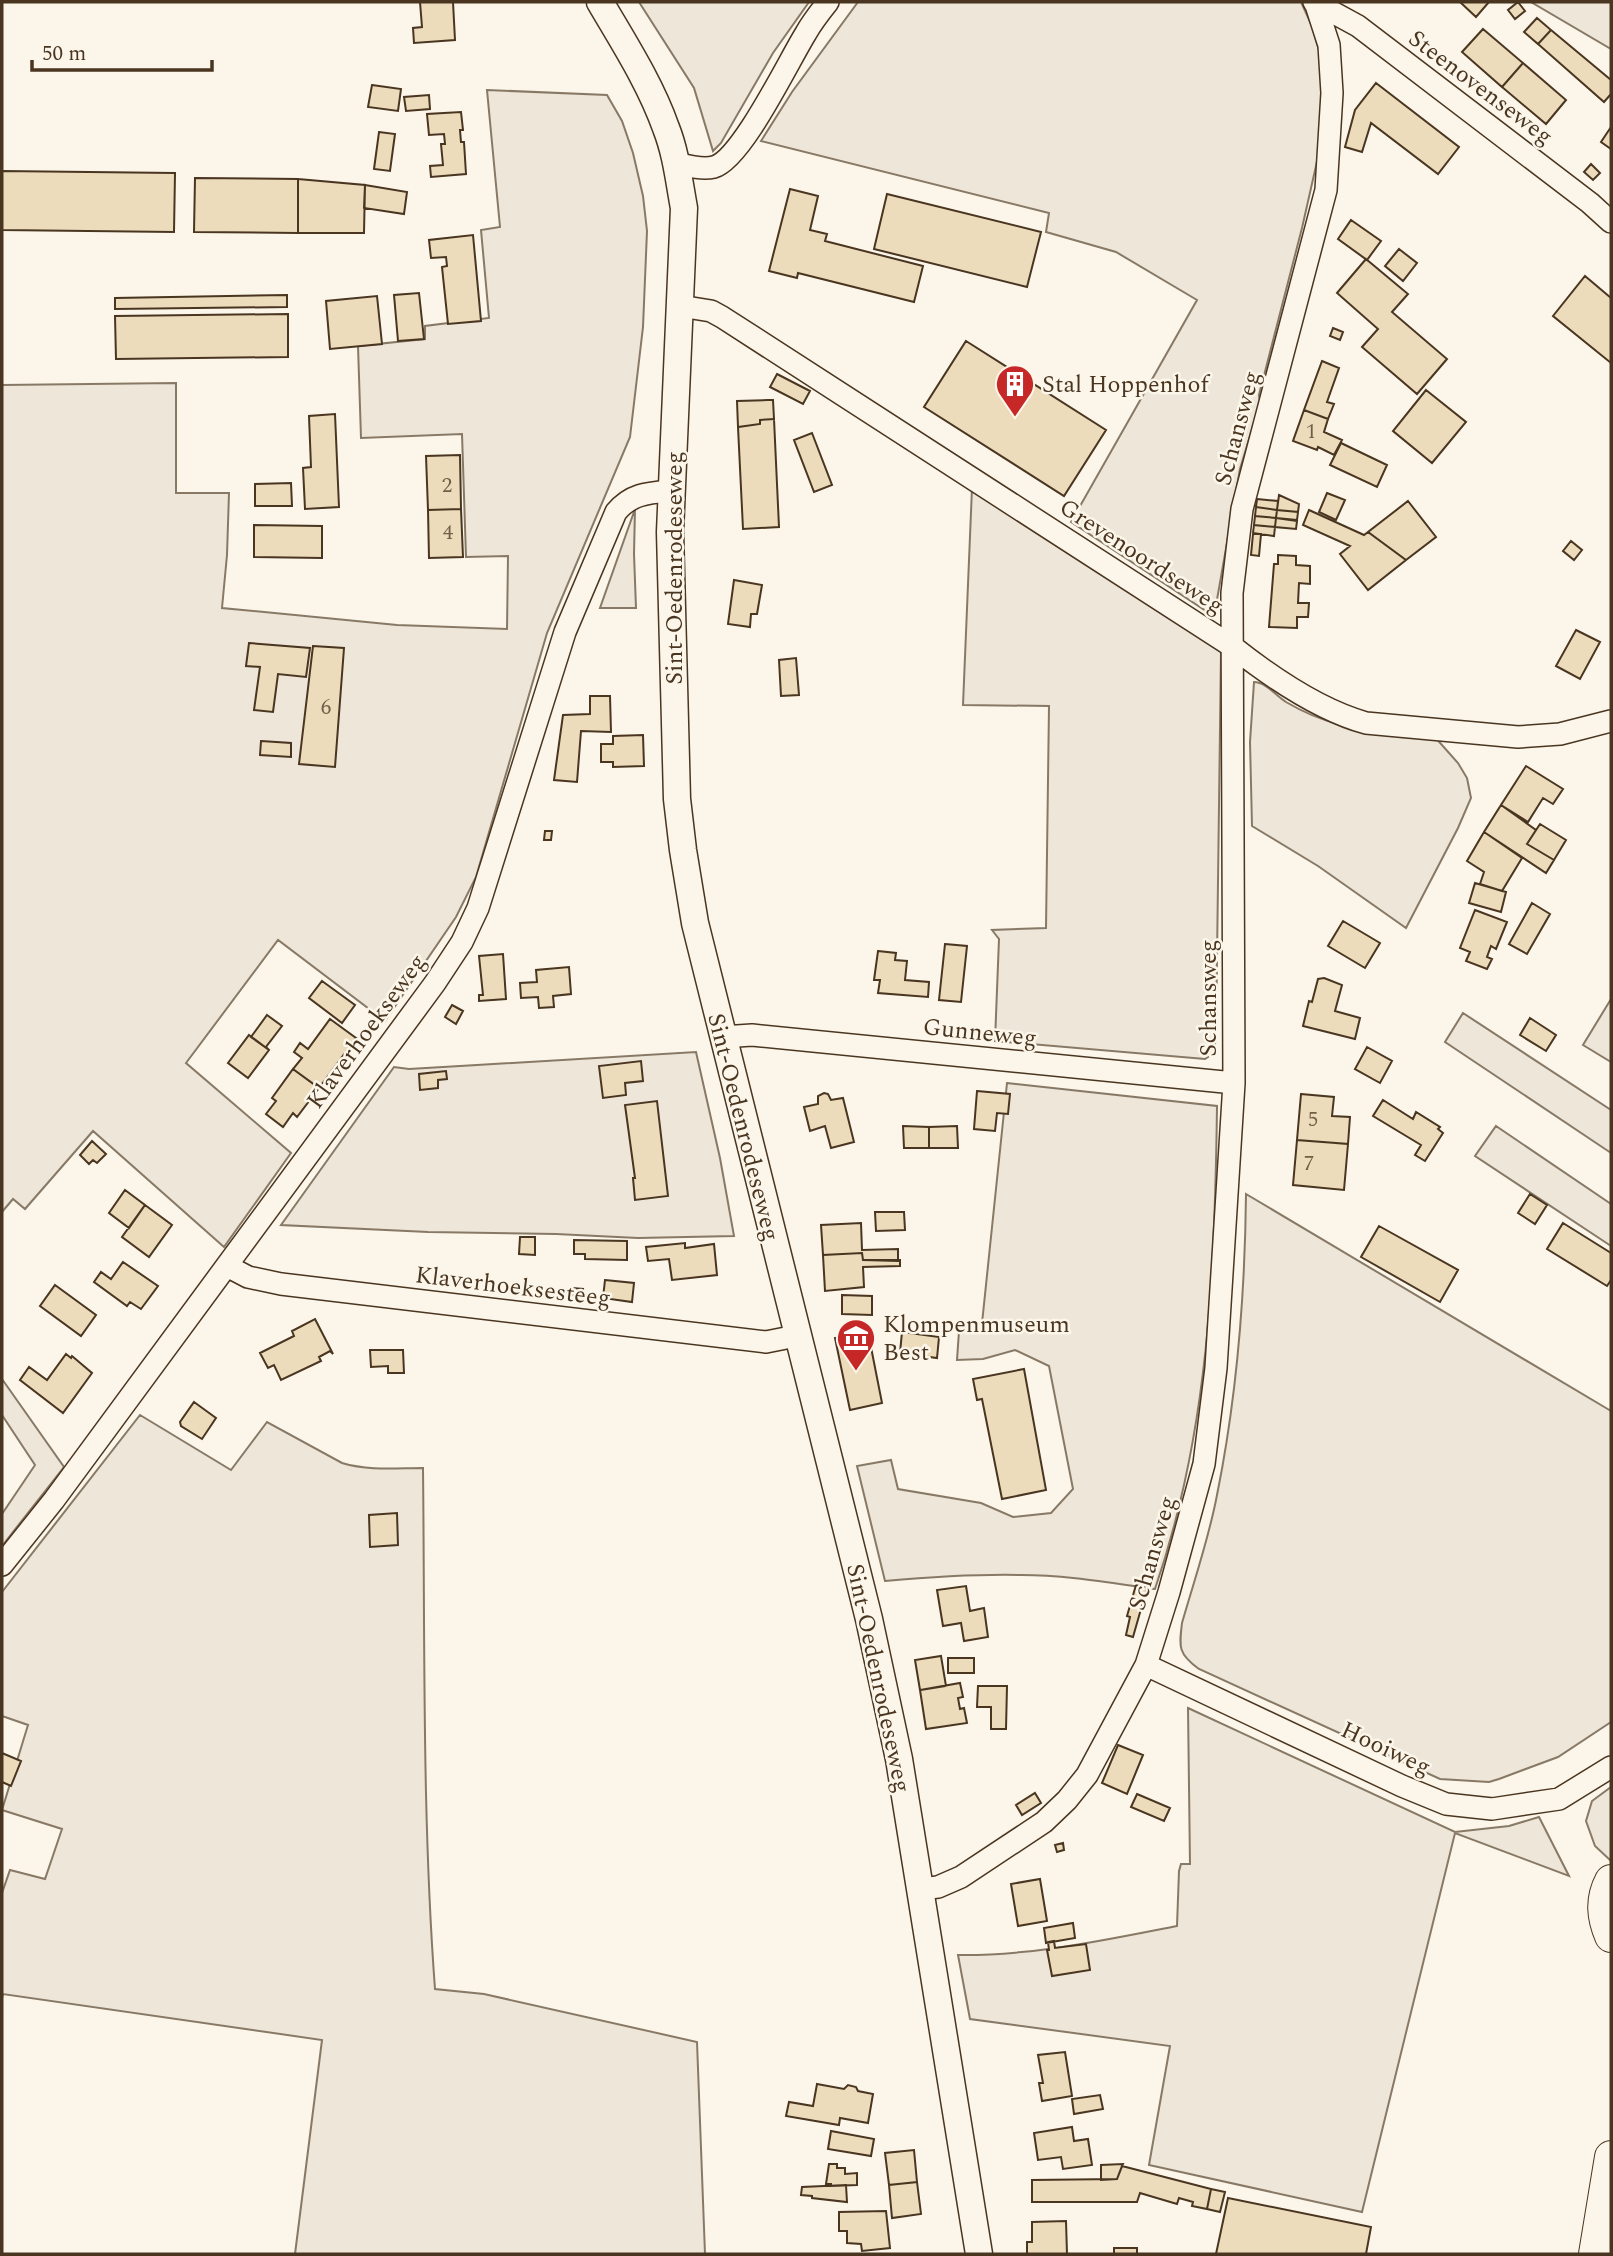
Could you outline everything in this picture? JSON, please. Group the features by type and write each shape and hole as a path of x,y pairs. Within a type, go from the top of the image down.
{"main road":[{"path":"1611,1881 1604,1905 1605,1921 1611,1936"},
{"path":"1595,2254 1611,2157"}],"street":[{"name":"Sint-Oedenrodeseweg","path":"600,2 648,85 667,130 684,208 670,491 677,799 682,850 695,923 722,1037 869,1619 899,1759 979,2254"},
{"path":"676,163 713,167 731,155 744,139 808,29 828,2"},
{"name":"Steenovenseweg","path":"1315,3 1358,26 1590,203 1611,222"},
{"name":"Schansweg","path":"920,1889 938,1887 961,1877 1044,1822 1067,1800 1087,1775 1146,1665 1204,1464 1216,1368 1234,1083 1232,593 1242,509 1326,190 1332,93 1329,45 1315,3"},
{"name":"Grevenoordseweg","path":"680,306 711,311 722,317 1233,647 1269,675 1350,719 1366,723 1518,737 1560,734 1611,721"},
{"name":"Klaverhoekseweg","path":"2,1565 54,1500 227,1266 435,983 462,942 487,882 565,632 616,512 626,500 640,494 670,491"},
{"name":"Gunneweg","path":"722,1037 752,1035 1234,1083"},
{"name":"Klaverhoeksesteeg","path":"227,1266 248,1278 295,1286 766,1342 796,1336"},
{"name":"Hooiweg","path":"1146,1665 1402,1786 1446,1804 1492,1809 1559,1799 1611,1767"}],"shaded area":[{"path":"639,2 809,2 773,53 721,143 713,151 694,88"},
{"path":"858,2 1301,2 1312,26 1324,68 1325,126 1259,395 1260,403 1240,469 1215,611 1206,611 1071,522 1197,300 1116,252 1046,232 1049,213 761,141 792,92"},
{"path":"1531,2 1611,2 1611,49"},
{"path":"487,90 607,95 622,121 633,153 643,196 647,231 643,327 630,437 547,633 476,877 456,917 385,1021 278,940 186,1063 291,1153 224,1247 93,1131 25,1209 13,1199 2,1212 2,385 176,383 176,493 229,493 222,608 397,625 507,629 508,556 466,557 462,434 361,438 358,346 425,339 425,326 489,318 481,230 500,227"},
{"path":"972,488 1221,652 1216,1035 1214,1053 1205,1059 995,1041 999,939 992,930 1046,928 1049,706 963,705"},
{"path":"635,509 636,608 600,608"},
{"path":"1254,682 1267,687 1299,709 1331,722 1434,736 1458,763 1467,778 1471,798 1406,928 1318,866 1252,826 1250,742"},
{"path":"1611,999 1611,1062 1583,1045"},
{"path":"1463,1013 1611,1110 1611,1153 1445,1042"},
{"path":"696,1052 734,1236 638,1238 281,1225 394,1067 409,1069"},
{"path":"1007,1083 1217,1106 1214,1229 1206,1350 1187,1470 1155,1589 1038,1575 970,1575 885,1581 857,1466 891,1460 898,1489 981,1503 1013,1517 1051,1513 1073,1489 1049,1366 1015,1350 983,1359 957,1360 959,1331 981,1333"},
{"path":"1496,1126 1611,1204 1611,1246 1475,1156"},
{"path":"1246,1194 1611,1411 1611,1722 1558,1757 1489,1782 1440,1779 1199,1669 1184,1654 1181,1644 1182,1623 1214,1511 1235,1383 1242,1308"},
{"path":"2,1379 64,1467 2,1546 2,1514 35,1465 2,1415"},
{"path":"140,1415 231,1470 267,1422 352,1466 423,1468 426,1794 435,1989 484,1994 697,2042 705,2254 295,2254 322,2040 3,1994 2,1998 2,1893 10,1870 45,1879 62,1829 2,1810 28,1725 2,1716 2,1592"},
{"path":"1188,1708 1455,1832 1509,1826 1539,1817 1569,1876 1455,1833 1362,2212 1149,2165 1170,2046 970,2019 958,1955 1041,1950 1177,1926 1179,1871 1181,1864 1190,1864"},
{"path":"1611,1787 1611,1861 1595,1846 1586,1821 1592,1801"}],"building":[{"path":"420,2 453,2 455,40 414,43 413,28 422,27"},
{"path":"1460,2 1489,2 1476,17"},
{"path":"1518,2 1525,11 1515,19 1508,10"},
{"path":"1537,18 1551,30 1538,44 1524,32"},
{"path":"1483,29 1523,63 1502,87 1462,52"},
{"path":"1551,30 1611,80 1611,94 1604,102 1538,44"},
{"path":"1523,63 1566,100 1546,124 1502,87"},
{"path":"1376,83 1459,147 1438,174 1371,123 1362,152 1345,147 1355,110"},
{"path":"372,85 401,89 398,111 368,107"},
{"path":"429,95 430,109 406,111 404,97"},
{"path":"461,112 463,130 460,130 461,142 464,142 466,174 431,177 430,166 443,165 441,144 445,144 444,134 429,135 427,114"},
{"path":"1611,127 1611,149 1601,142"},
{"path":"379,132 395,134 390,171 374,169"},
{"path":"1591,164 1600,173 1593,180 1584,172"},
{"path":"2,171 175,173 174,232 2,230"},
{"path":"195,178 298,179 298,233 194,232"},
{"path":"298,179 365,185 364,233 298,233"},
{"path":"365,185 407,192 404,214 364,208"},
{"path":"790,189 818,196 810,230 827,234 825,241 923,266 914,302 798,273 797,278 769,271"},
{"path":"887,194 1041,232 1027,287 874,249"},
{"path":"1351,220 1381,241 1367,260 1338,239"},
{"path":"473,235 481,321 448,324 442,267 447,266 446,257 431,258 429,240"},
{"path":"1399,249 1417,263 1403,281 1385,266"},
{"path":"1366,259 1408,294 1392,312 1447,359 1417,394 1362,347 1378,329 1337,293"},
{"path":"1585,276 1611,298 1611,363 1553,316"},
{"path":"419,293 424,339 398,341 394,295"},
{"path":"287,295 287,307 115,309 115,298"},
{"path":"377,296 382,344 330,349 326,301"},
{"path":"288,314 288,357 116,359 115,316"},
{"path":"1333,328 1343,332 1340,340 1330,336"},
{"name":"Stal Hoppenhof","path":"966,341 1106,430 1064,496 924,407"},
{"path":"1322,361 1339,368 1327,402 1334,404 1328,419 1304,410"},
{"path":"777,374 810,391 803,404 770,387"},
{"path":"1426,390 1466,422 1432,463 1393,431"},
{"path":"773,400 774,419 738,427 737,401"},
{"path":"1304,410 1328,419 1324,432 1342,440 1334,455 1318,447 1317,450 1293,441"},
{"path":"335,414 339,507 305,509 303,468 311,467 309,416"},
{"path":"774,419 779,527 743,529 738,427"},
{"path":"812,433 832,485 814,492 794,440"},
{"path":"1341,443 1387,465 1377,487 1330,465"},
{"path":"460,455 461,509 428,510 426,456"},
{"path":"291,483 292,506 255,506 255,484"},
{"path":"1327,493 1345,500 1336,520 1319,512"},
{"path":"1279,495 1299,504 1298,512 1277,510"},
{"path":"1257,499 1278,501 1277,510 1256,507"},
{"path":"1408,501 1436,537 1406,560 1368,532"},
{"path":"1256,507 1277,510 1276,518 1255,516"},
{"path":"461,509 463,557 429,558 428,510"},
{"path":"1277,510 1298,512 1297,520 1276,518"},
{"path":"1309,510 1364,535 1368,532 1406,560 1368,590 1340,554 1350,546 1303,525"},
{"path":"1255,516 1276,518 1275,527 1254,525"},
{"path":"1276,518 1297,521 1296,529 1275,527"},
{"path":"254,525 322,526 322,558 254,557"},
{"path":"1254,525 1275,527 1274,536 1253,533"},
{"path":"1253,534 1261,534 1259,556 1251,555"},
{"path":"1571,541 1582,550 1574,560 1563,551"},
{"path":"1278,555 1296,556 1296,565 1310,566 1310,584 1299,583 1298,603 1309,603 1308,617 1297,617 1297,628 1269,627 1274,564 1278,564"},
{"path":"734,580 762,585 757,614 751,614 750,627 728,624"},
{"path":"1576,630 1600,642 1580,679 1556,666"},
{"path":"249,643 310,648 306,677 278,674 273,712 254,710 260,667 246,666"},
{"path":"313,646 344,648 335,767 299,764"},
{"path":"796,658 799,695 781,696 779,660"},
{"path":"590,696 610,696 611,732 581,731 577,782 554,780 563,715 590,714"},
{"path":"643,735 644,766 613,767 613,762 601,762 601,744 613,744 613,736"},
{"path":"261,741 291,743 291,757 260,755"},
{"path":"1526,766 1563,789 1553,804 1543,798 1528,822 1501,805"},
{"path":"1501,805 1536,830 1527,844 1554,860 1546,873 1484,832"},
{"path":"1540,824 1566,840 1554,860 1527,844"},
{"path":"545,831 552,831 551,840 544,840"},
{"path":"1484,832 1522,858 1502,891 1480,884 1484,872 1467,861"},
{"path":"1475,883 1506,892 1501,912 1469,903"},
{"path":"1532,903 1550,914 1527,954 1509,944"},
{"path":"1475,910 1507,922 1496,949 1491,946 1487,957 1492,959 1487,969 1466,961 1470,952 1460,948"},
{"path":"1343,921 1380,943 1365,968 1328,946"},
{"path":"945,944 967,946 961,1002 939,1000"},
{"path":"878,951 896,953 895,960 907,961 905,980 929,982 928,997 878,993 880,980 874,980"},
{"path":"503,954 506,999 479,1001 479,995 483,995 479,956"},
{"path":"569,967 571,994 553,996 554,1007 539,1008 538,997 521,998 520,983 537,982 536,970"},
{"path":"1324,978 1342,985 1335,1011 1360,1018 1355,1039 1303,1026 1318,979"},
{"path":"322,981 355,1005 342,1023 309,998"},
{"path":"452,1005 463,1011 456,1024 445,1017"},
{"path":"267,1015 282,1026 266,1047 269,1050 251,1037"},
{"path":"1530,1018 1556,1035 1546,1051 1520,1035"},
{"path":"330,1019 356,1038 319,1088 293,1069 302,1058 294,1052 300,1043 308,1049"},
{"path":"249,1035 269,1050 248,1078 228,1063"},
{"path":"1367,1047 1392,1061 1380,1083 1355,1069"},
{"path":"641,1061 643,1081 625,1083 626,1095 603,1098 599,1066"},
{"path":"293,1069 319,1088 297,1117 293,1113 283,1127 266,1114 276,1101 272,1098"},
{"path":"446,1071 447,1079 438,1080 438,1088 420,1090 419,1074"},
{"path":"977,1091 1010,1094 1008,1114 997,1113 995,1131 974,1129"},
{"path":"828,1094 831,1100 843,1098 854,1142 831,1148 825,1126 810,1131 804,1107 818,1104 818,1096"},
{"path":"1301,1094 1334,1097 1332,1116 1350,1117 1348,1144 1297,1140"},
{"path":"1383,1100 1413,1119 1416,1112 1440,1127 1438,1129 1443,1133 1425,1161 1415,1155 1421,1145 1373,1116"},
{"path":"657,1101 668,1196 635,1200 635,1178 625,1105"},
{"path":"903,1126 929,1127 929,1148 904,1148"},
{"path":"957,1126 958,1148 929,1148 929,1127"},
{"path":"1297,1140 1348,1144 1344,1190 1293,1185"},
{"path":"92,1141 106,1154 97,1163 93,1160 89,1164 80,1155"},
{"path":"125,1190 145,1205 129,1228 109,1213"},
{"path":"1530,1194 1547,1205 1535,1224 1518,1213"},
{"path":"145,1205 172,1225 149,1257 122,1237"},
{"path":"875,1212 904,1212 905,1230 876,1231"},
{"path":"861,1223 862,1250 898,1249 898,1261 863,1260 862,1253 823,1255 821,1225"},
{"path":"1563,1223 1611,1253 1611,1280 1607,1286 1547,1249"},
{"path":"1379,1226 1458,1270 1440,1302 1361,1257"},
{"path":"520,1237 535,1237 535,1255 519,1254"},
{"path":"574,1240 627,1241 627,1260 585,1259 585,1254 574,1254"},
{"path":"685,1243 685,1248 714,1244 717,1275 672,1280 669,1259 648,1261 646,1247"},
{"path":"862,1253 863,1260 900,1260 900,1266 863,1267 864,1287 825,1291 823,1255"},
{"path":"123,1262 158,1286 141,1309 130,1302 127,1306 94,1282 101,1272 111,1279"},
{"path":"605,1280 634,1283 632,1302 603,1298"},
{"path":"55,1285 96,1315 81,1336 40,1306"},
{"path":"572,1288 583,1289 582,1296 572,1295"},
{"path":"842,1295 872,1296 872,1315 842,1314"},
{"path":"315,1319 333,1354 330,1351 319,1357 321,1361 281,1380 274,1365 268,1368 260,1353 294,1336 292,1331"},
{"path":"868,1332 882,1403 850,1410 835,1338"},
{"path":"902,1332 939,1337 937,1358 900,1353"},
{"path":"370,1350 403,1350 404,1373 388,1373 388,1366 371,1367"},
{"path":"66,1354 92,1373 63,1413 20,1380 29,1367 47,1380"},
{"path":"1024,1369 1046,1490 1002,1499 982,1399 977,1400 973,1379"},
{"path":"194,1402 216,1418 202,1439 181,1426 180,1422"},
{"path":"397,1513 398,1545 370,1547 369,1515"},
{"path":"1136,1585 1147,1588 1133,1637 1126,1635 1130,1617 1127,1616"},
{"path":"966,1586 970,1611 984,1608 988,1637 964,1641 961,1623 943,1626 937,1590"},
{"path":"941,1656 946,1686 920,1690 915,1660"},
{"path":"948,1658 974,1658 974,1673 948,1673"},
{"path":"960,1683 963,1697 958,1698 960,1709 964,1708 967,1723 926,1729 920,1690"},
{"path":"978,1686 1007,1686 1006,1729 991,1729 991,1707 977,1707"},
{"path":"1118,1745 1143,1755 1127,1794 1102,1783"},
{"path":"2,1753 21,1761 11,1786 2,1782"},
{"path":"1035,1793 1041,1803 1022,1815 1016,1805"},
{"path":"1137,1794 1170,1808 1164,1821 1131,1807"},
{"path":"1063,1843 1064,1850 1057,1852 1055,1845"},
{"path":"1040,1879 1047,1921 1018,1926 1011,1884"},
{"path":"1073,1923 1075,1938 1046,1943 1044,1928"},
{"path":"1054,1941 1055,1948 1086,1944 1090,1970 1052,1976 1047,1950 1048,1942"},
{"path":"1065,2052 1072,2096 1042,2101 1039,2083 1043,2083 1038,2055"},
{"path":"817,2084 844,2089 848,2085 856,2087 858,2091 873,2094 868,2123 840,2118 839,2125 786,2116 789,2102 813,2106"},
{"path":"1100,2095 1103,2109 1074,2114 1072,2099"},
{"path":"1072,2127 1074,2141 1088,2139 1092,2165 1063,2169 1061,2157 1038,2160 1034,2133"},
{"path":"831,2131 874,2139 871,2156 828,2149"},
{"path":"914,2150 917,2182 889,2185 885,2153"},
{"path":"829,2164 845,2168 845,2174 857,2173 857,2185 826,2184"},
{"path":"1123,2164 1117,2179 1101,2180 1101,2165"},
{"path":"1122,2166 1211,2189 1207,2209 1192,2206 1193,2202 1179,2198 1177,2204 1140,2193 1137,2202 1032,2202 1032,2180 1117,2179"},
{"path":"917,2182 921,2214 892,2218 889,2185"},
{"path":"846,2185 847,2202 801,2195 802,2187"},
{"path":"1211,2189 1225,2192 1220,2212 1207,2209"},
{"path":"1228,2198 1371,2227 1366,2254 1216,2254"},
{"path":"886,2211 890,2248 862,2251 861,2244 847,2243 847,2231 839,2231 839,2212"},
{"path":"1066,2221 1067,2254 1027,2254 1027,2242 1032,2242 1032,2222"},
{"path":"1114,2248 1137,2248 1137,2254 1114,2254"}],"place":[{"name":"Stal Hoppenhof","path":"1015,418"},
{"name":"Klompenmuseum Best","path":"856,1372"}]}
